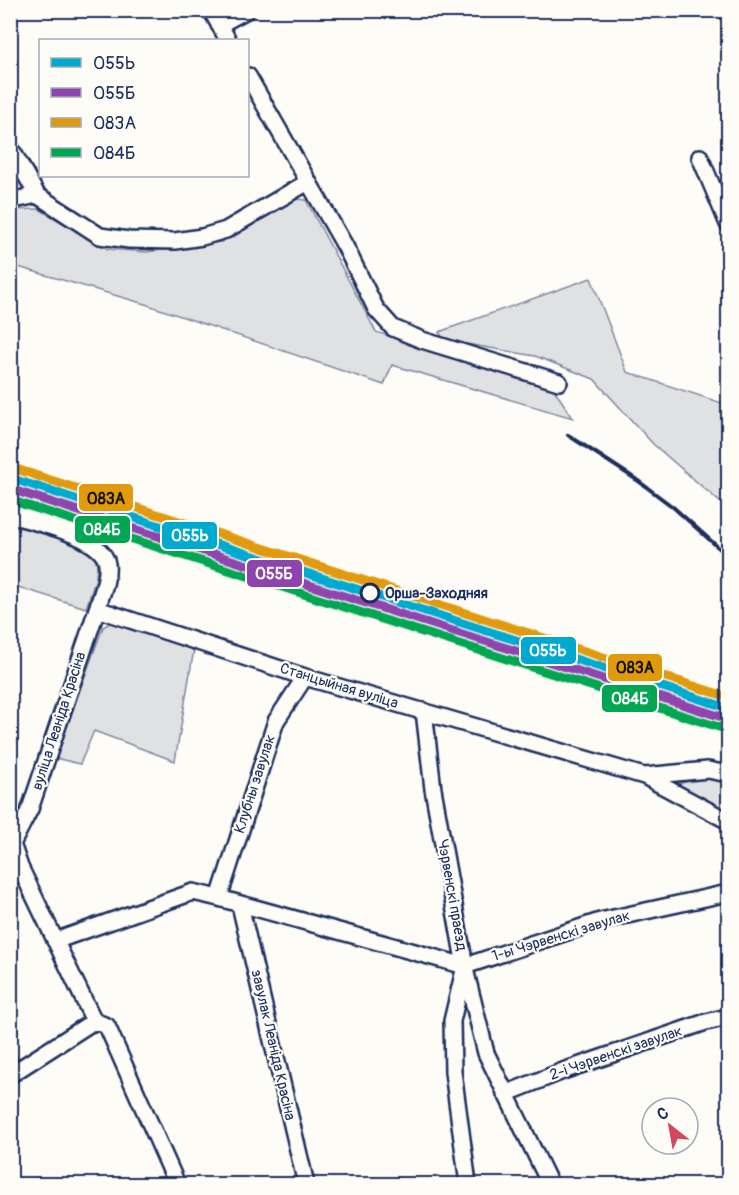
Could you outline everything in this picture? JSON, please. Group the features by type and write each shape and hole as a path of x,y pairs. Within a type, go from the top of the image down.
{"street":[{"path":"211,10 227,39"},
{"path":"219,26 247,10"},
{"path":"249,78 345,246 376,309 393,328 422,340 559,382"},
{"path":"10,147 37,195 100,236 129,240 175,241 226,230 308,182"},
{"path":"700,157 729,224"},
{"path":"10,201 37,195"},
{"path":"10,515 81,537 97,547 107,562 97,609"},
{"name":"Станцыйная вуліца","path":"97,609 305,677 644,776 729,821"},
{"name":"вуліца Леаніда Красіна","path":"97,609 30,809 12,844 20,867 94,1021 107,1026 177,1185"},
{"name":"Клубны завулак","path":"219,898 276,721 305,677"},
{"name":"Чэрвенскі праезд","path":"424,711 433,789 465,966 452,1021 453,1072 468,1185"},
{"path":"644,776 708,770 729,774"},
{"path":"56,941 193,892 465,966 486,1053 550,1185"},
{"name":"1-ы Чэрвенскі завулак","path":"465,966 600,921 729,893"},
{"name":"завулак Леаніда Красіна","path":"240,905 306,1185"},
{"name":"2-і Чэрвенскі завулак","path":"505,1094 563,1071 706,1022 729,1017"},
{"path":"10,1075 94,1021"}],"shaded area":[{"path":"296,199 306,200 376,332 553,388 573,418 392,365 384,385 145,304 11,265 10,210 39,209 108,249 146,252 221,242"},
{"path":"591,278 627,372 728,405 728,509 653,444 594,379 535,356 444,340 439,332"},
{"path":"10,524 79,543 97,561 96,578 86,608 11,585"},
{"path":"110,623 194,649 175,761 94,731 80,764 55,758 103,627"},
{"path":"704,778 728,782 728,812 672,785"}],"railway":[{"path":"568,435 637,480 673,507 728,556"},
{"path":"10,468 728,697"}],"transit line":[{"name":"083А","path":"13,468 728,697"},
{"name":"055Ь","path":"10,478 728,708"},
{"name":"055Б","path":"10,489 725,718"},
{"name":"084Б","path":"10,500 722,728"}],"place":[{"name":"Орша-Заходняя","path":"370,593"}]}
